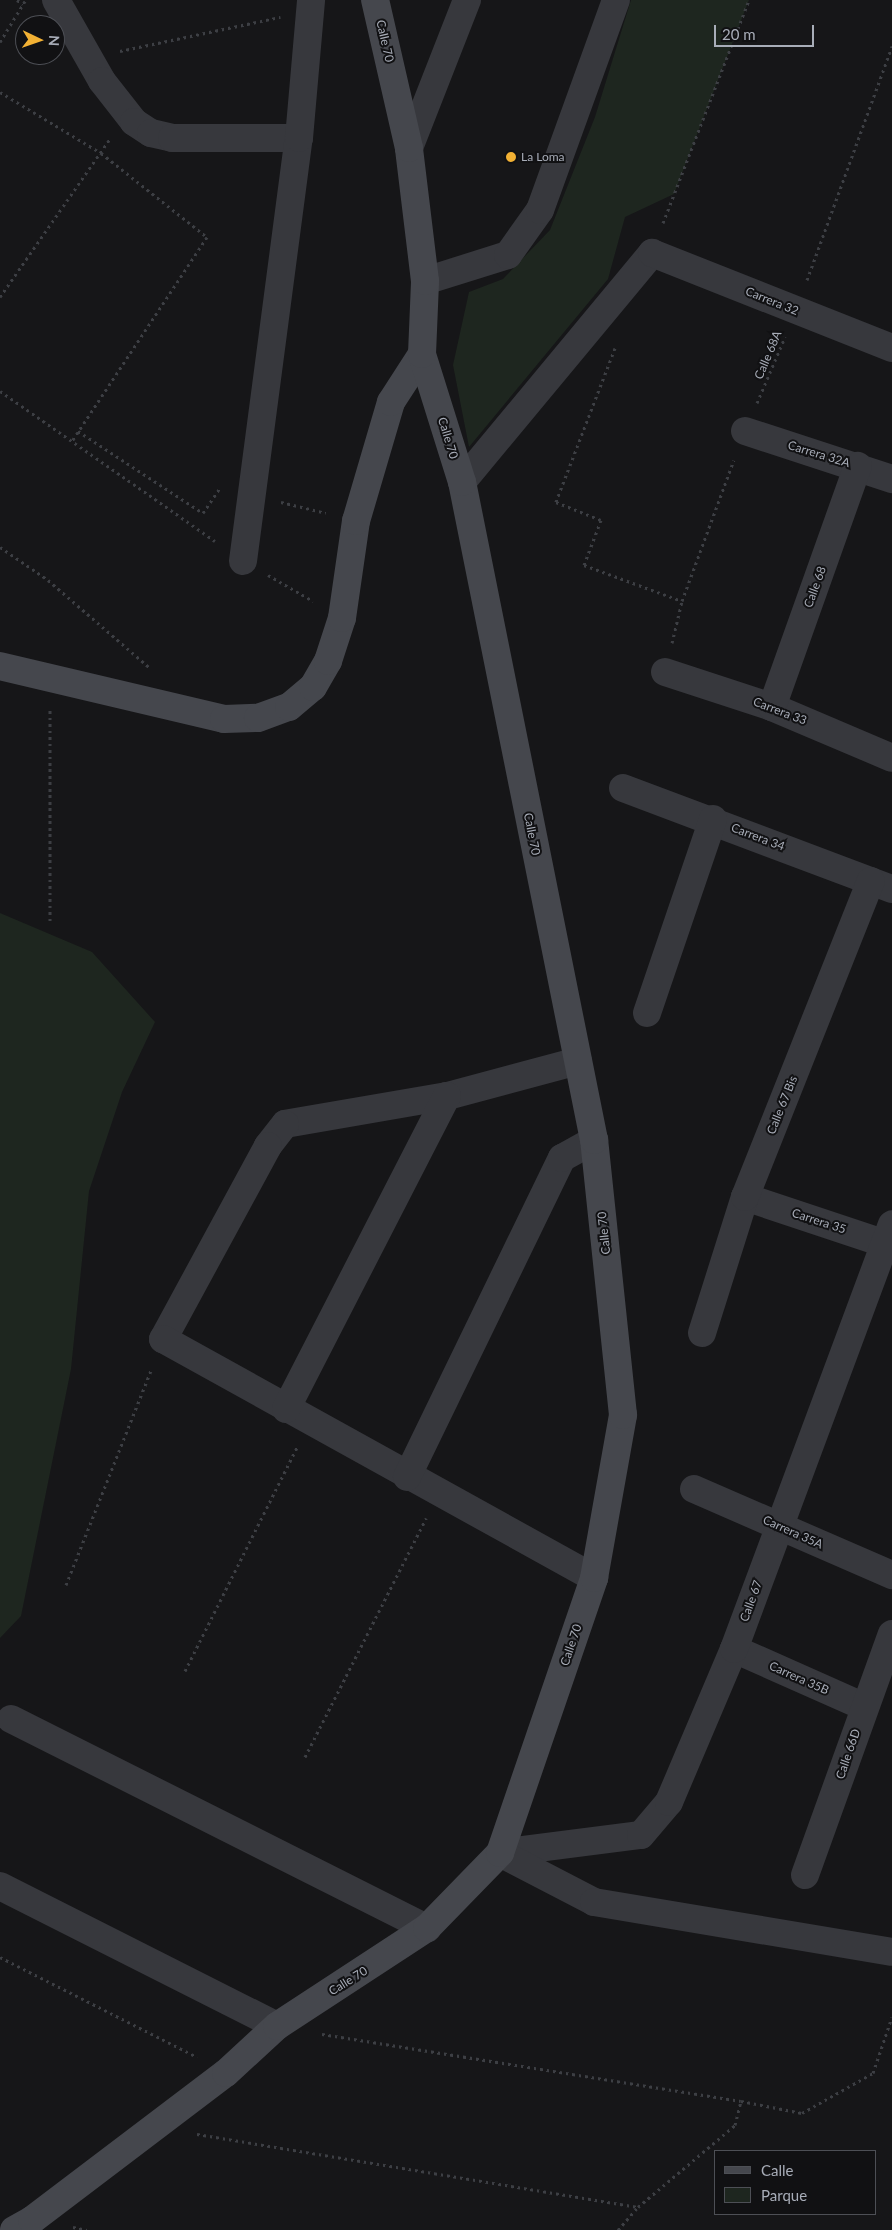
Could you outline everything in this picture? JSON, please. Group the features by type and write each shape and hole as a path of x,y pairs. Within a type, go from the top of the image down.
{"main road":[{"name":"Calle 70","path":"14,2230 32,2220 226,2072 277,2026 427,1928 500,1853 594,1578 623,1415 594,1140 462,482 422,354 425,281 409,148 375,0"},
{"path":"0,666 206,716 241,720 258,718 290,707 313,687 328,661 342,618 356,521 391,402 422,354"}],"street":[{"path":"56,0 80,46 128,114 151,133 172,138 299,138"},
{"path":"409,148 467,0"},
{"path":"425,281 508,254 540,210 616,0"},
{"path":"243,561 299,138 312,5"},
{"path":"462,482 652,253"},
{"name":"Carrera 32","path":"652,253 892,348"},
{"name":"Carrera 32A","path":"745,431 858,466 892,479"},
{"name":"Calle 68","path":"772,707 858,466"},
{"name":"Carrera 33","path":"664,672 772,707 892,758"},
{"name":"Carrera 34","path":"623,788 713,819 881,885"},
{"path":"647,1014 713,819"},
{"name":"Calle 67 Bis","path":"702,1333 745,1197 881,885"},
{"path":"578,1061 447,1096 285,1124 268,1146 163,1339 407,1477 594,1578"},
{"path":"286,1409 447,1096"},
{"path":"407,1477 562,1158 594,1140"},
{"name":"Carrera 35","path":"745,1197 890,1238"},
{"name":"Calle 67","path":"500,1853 641,1835 669,1802 734,1649 890,1238"},
{"name":"Carrera 35A","path":"694,1488 892,1575"},
{"name":"Calle 66D","path":"805,1875 892,1634"},
{"name":"Carrera 35B","path":"734,1649 865,1707"},
{"path":"11,1719 427,1928"},
{"path":"500,1853 594,1902 892,1952"},
{"path":"0,1886 277,2026"}],"path":[{"path":"17,0 23,4"},
{"path":"0,42 25,0"},
{"path":"652,253 749,0"},
{"path":"128,47 312,5"},
{"name":"Calle 68A","path":"664,672 682,602 745,431 796,311 892,46"},
{"path":"0,92 101,153 207,236 72,441"},
{"path":"0,297 128,114"},
{"path":"616,345 556,502 601,520 584,565 682,602"},
{"path":"0,391 243,561 342,618"},
{"path":"78,431 203,513"},
{"path":"251,494 356,521"},
{"path":"0,547 48,580 153,671"},
{"path":"50,678 50,921"},
{"path":"66,1585 163,1339"},
{"path":"185,1672 310,1422"},
{"path":"305,1756 438,1493"},
{"path":"0,1957 226,2072"},
{"path":"277,2026 741,2101 802,2113 872,2073 892,2017"},
{"path":"618,2230 638,2207 736,2125 741,2101"},
{"path":"154,2126 638,2207"}],"green space":[{"path":"631,0 749,0 674,194 625,217 608,279 469,447 453,365 469,292 503,279 550,230 595,117"},
{"path":"0,913 92,952 155,1022 122,1092 89,1191 71,1369 21,1616 0,1638"}],"place":[{"name":"La Loma","path":"511,157"}]}
